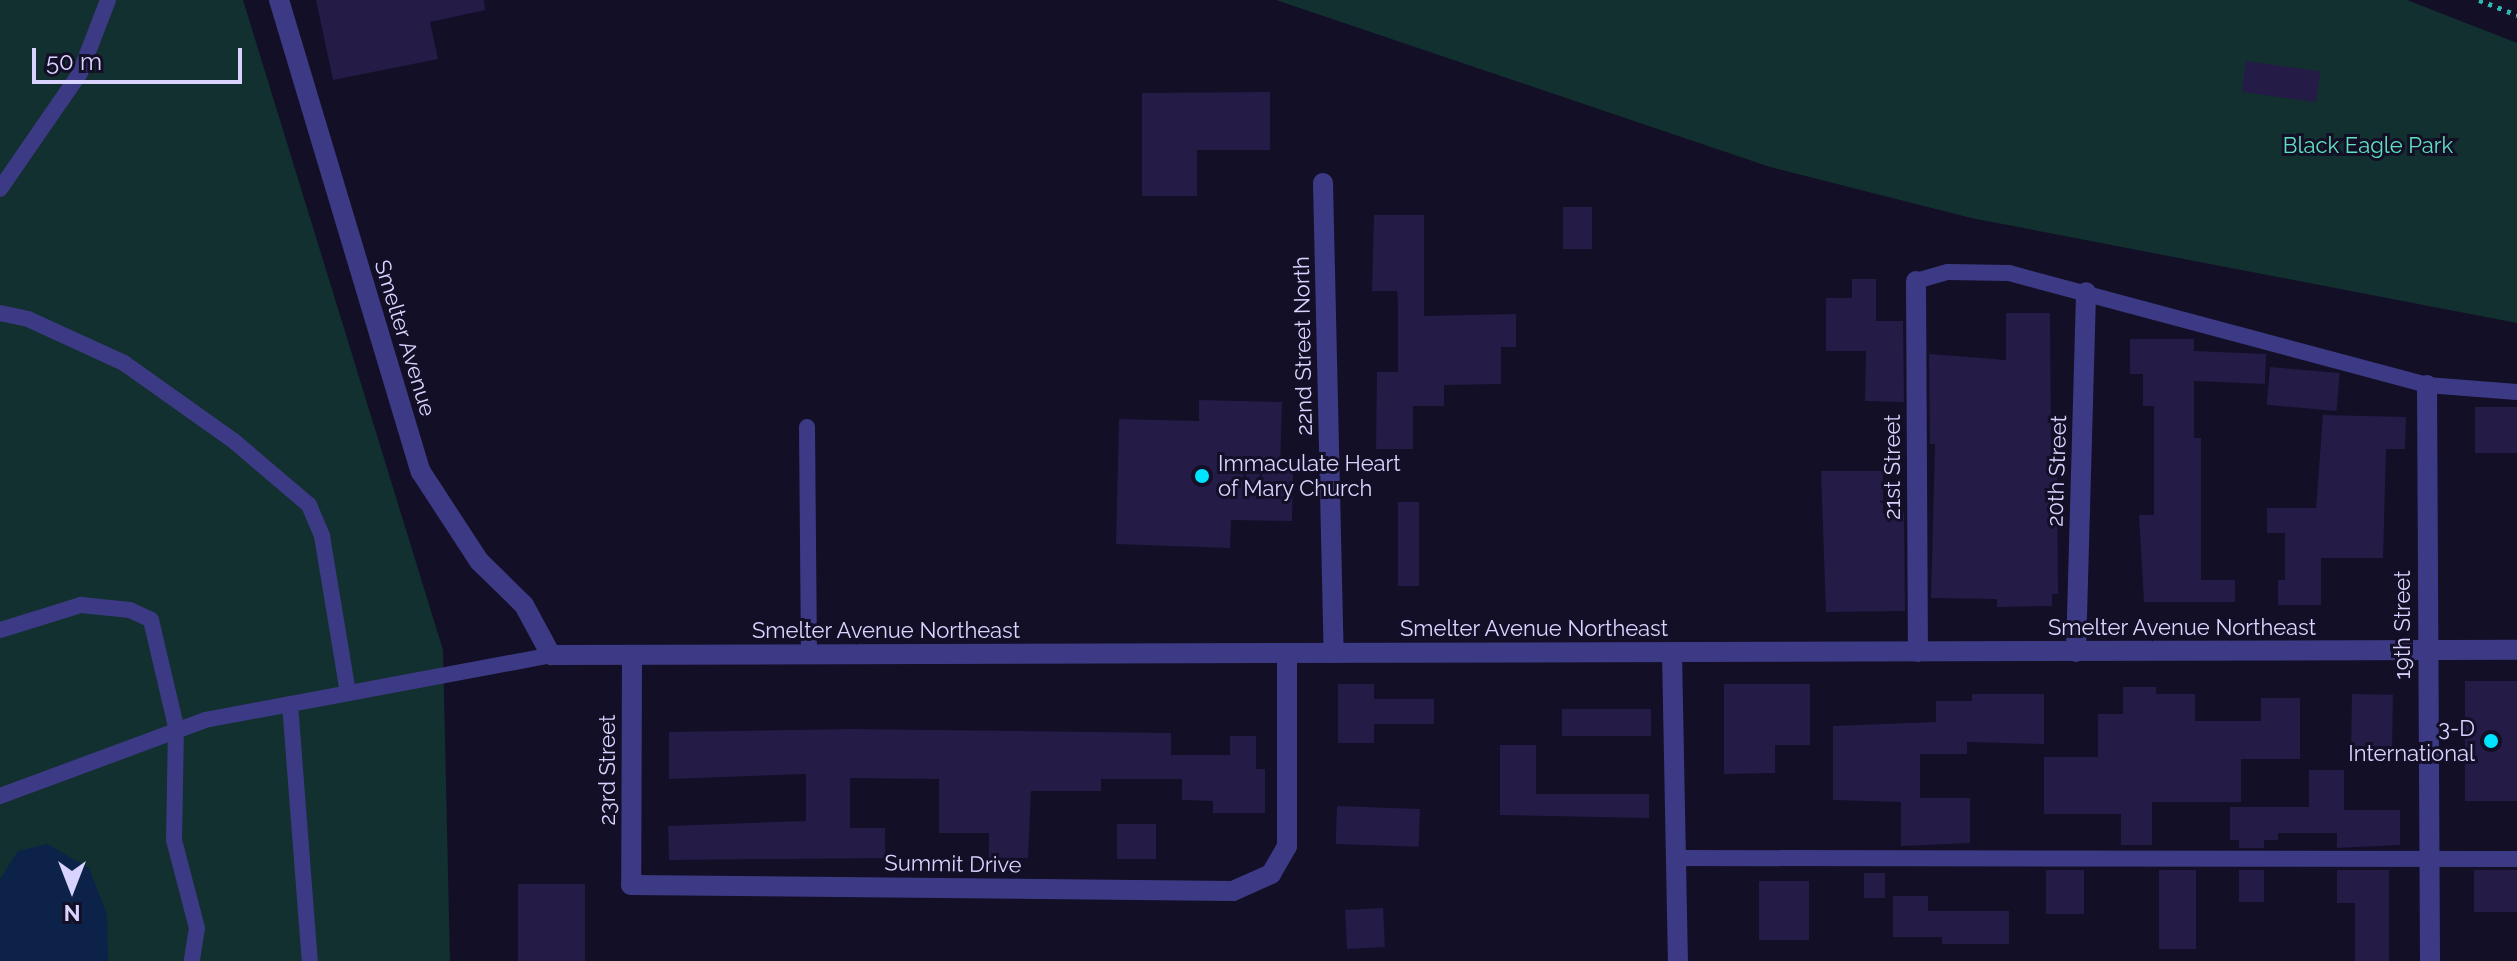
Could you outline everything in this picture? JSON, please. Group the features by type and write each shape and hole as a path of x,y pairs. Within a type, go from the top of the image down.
{"street":[{"name":"Smelter Avenue","path":"279,0 421,472 479,561 524,605 551,655"},
{"name":"22nd Street North","path":"1323,183 1334,653"},
{"name":"21st Street","path":"1916,281 1918,652"},
{"name":"20th Street","path":"2076,652 2086,292"},
{"name":"19th Street","path":"2427,385 2430,961"},
{"name":"Smelter Avenue Northeast","path":"551,655 2517,650"},
{"path":"1672,653 1678,961"},
{"name":"23rd Street","path":"631,885 632,655"},
{"name":"Summit Drive","path":"631,885 1233,891 1271,874 1287,846 1287,655"}],"lane":[{"path":"0,189 80,73 108,0"},
{"path":"1916,281 1948,272 2009,273 2427,385 2517,392"},
{"path":"0,313 28,319 124,363 235,442 309,505 322,536 348,693"},
{"path":"807,427 809,655"},
{"path":"0,630 81,605 130,610 151,620 176,727 174,840 197,928 192,961"},
{"path":"0,796 176,727 551,655"},
{"path":"290,704 310,961"},
{"path":"1676,858 2517,859"}],"path":[{"path":"2479,0 2517,15"}],"green space":[{"path":"0,0 243,0 443,650 450,961 0,961"},
{"name":"Black Eagle Park","path":"1276,0 2407,0 2517,43 2517,323 1971,218 1770,167"}],"water":[{"path":"47,844 89,868 107,914 108,961 0,961 0,879 18,851"}],"building":[{"path":"316,0 484,0 485,10 430,22 438,59 333,80"},
{"path":"2246,61 2320,71 2316,102 2242,92"},
{"path":"1270,92 1270,150 1197,150 1197,196 1142,196 1142,93"},
{"path":"1563,207 1592,207 1592,249 1563,249"},
{"path":"1374,215 1424,215 1424,316 1516,314 1516,347 1501,347 1501,384 1444,385 1444,406 1413,406 1413,449 1376,449 1377,372 1398,372 1398,304 1397,291 1372,291"},
{"path":"1852,279 1876,279 1876,321 1903,321 1904,402 1865,401 1866,351 1826,351 1826,298 1852,298"},
{"path":"2006,313 2050,313 2051,460 2057,460 2058,594 2052,594 2052,606 1997,607 1997,599 1931,598 1935,444 1930,444 1929,354 2006,360"},
{"path":"2130,339 2194,339 2194,351 2266,354 2265,384 2194,381 2194,438 2201,438 2201,580 2235,580 2235,602 2144,602 2139,515 2154,515 2154,406 2143,406 2143,374 2130,374"},
{"path":"2270,367 2340,373 2336,411 2267,405"},
{"path":"1199,400 1282,402 1280,470 1293,471 1292,521 1231,520 1230,548 1116,544 1119,419 1199,421"},
{"path":"2475,407 2517,407 2517,453 2475,453"},
{"path":"2323,415 2406,417 2405,449 2386,449 2383,558 2321,558 2321,605 2278,605 2278,580 2285,580 2285,533 2267,533 2267,508 2316,508"},
{"path":"1821,471 1883,471 1883,513 1904,513 1905,611 1826,612"},
{"path":"1398,502 1419,502 1419,586 1398,586"},
{"name":"3-D International","path":"2465,681 2517,681 2517,801 2465,801"},
{"path":"1338,684 1374,684 1374,699 1434,699 1434,724 1374,724 1374,743 1338,743"},
{"path":"1724,684 1810,684 1810,745 1775,745 1775,773 1724,774"},
{"path":"2123,687 2156,687 2156,694 2195,694 2195,721 2261,721 2261,698 2300,698 2300,759 2241,759 2241,802 2152,802 2152,845 2121,845 2121,814 2044,814 2044,757 2098,757 2098,714 2123,714"},
{"path":"1972,694 2044,694 2044,744 1967,742 1967,754 1920,754 1920,798 1970,798 1970,843 1901,846 1901,802 1833,800 1833,726 1936,722 1936,701 1972,701"},
{"path":"2352,694 2393,695 2392,747 2351,746"},
{"path":"1562,709 1651,709 1651,736 1562,736"},
{"path":"850,729 1171,733 1171,755 1230,755 1230,736 1256,736 1256,769 1265,769 1265,813 1213,813 1213,801 1182,800 1182,779 1101,779 1101,791 1031,791 1028,858 989,858 989,833 939,833 939,779 850,778 850,828 885,828 885,858 669,860 668,826 806,821 806,774 669,779 669,732"},
{"path":"1500,745 1536,745 1536,794 1649,794 1649,818 1500,815"},
{"path":"2309,770 2344,770 2344,810 2400,810 2400,845 2337,848 2337,833 2278,833 2278,840 2264,840 2264,848 2239,848 2239,840 2230,840 2230,807 2309,807"},
{"path":"1337,806 1420,809 1419,847 1336,844"},
{"path":"1117,824 1156,824 1156,859 1117,859"},
{"path":"2046,870 2084,870 2084,914 2046,914"},
{"path":"2159,870 2196,870 2196,949 2159,949"},
{"path":"2239,870 2264,870 2264,902 2239,902"},
{"path":"2337,870 2389,870 2389,961 2355,961 2355,903 2337,903"},
{"path":"2474,870 2517,870 2517,912 2474,912"},
{"path":"1864,873 1885,873 1885,898 1864,898"},
{"path":"1759,881 1809,881 1809,940 1759,940"},
{"path":"518,884 585,884 585,961 518,961"},
{"path":"1893,896 1928,896 1928,911 2009,911 2009,944 1942,944 1942,937 1893,937"},
{"path":"1383,908 1385,947 1347,949 1345,910"}],"place":[{"name":"Immaculate Heart of Mary Church","path":"1202,476"},
{"name":"3-D International","path":"2491,741"}]}
